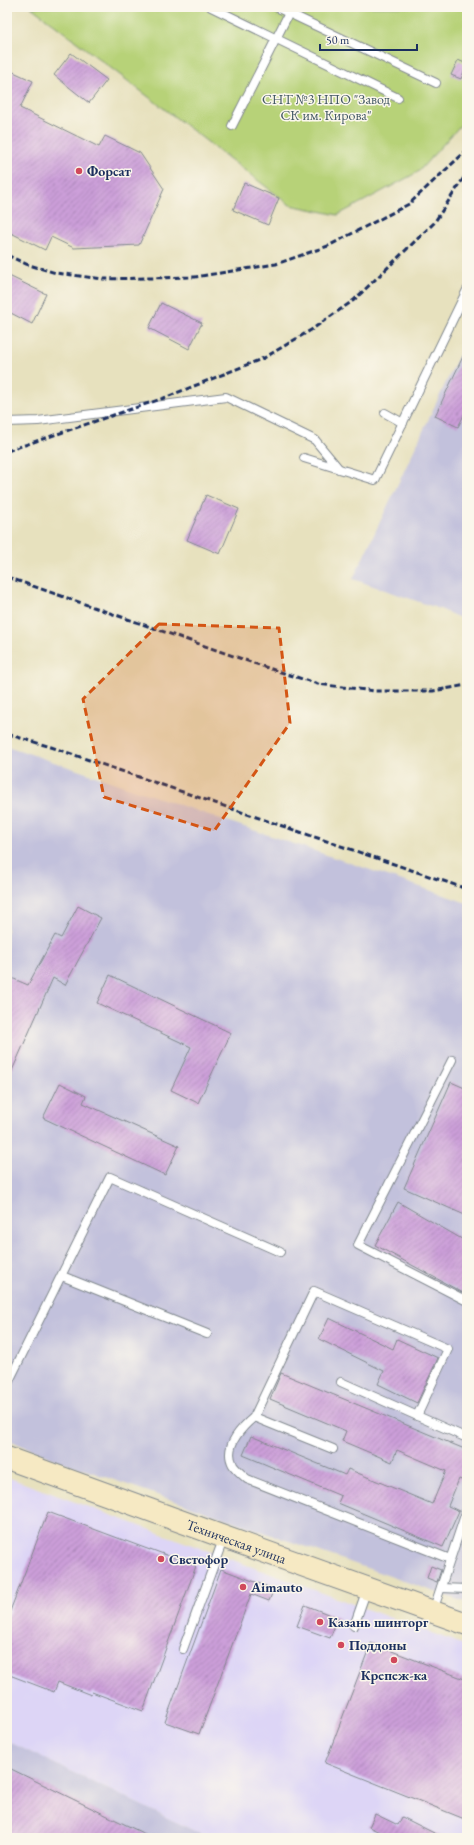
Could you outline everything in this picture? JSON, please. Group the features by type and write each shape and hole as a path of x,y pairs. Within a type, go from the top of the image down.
{"main road":[{"name":"Техническая улица","path":"7,1458 467,1624"}],"lane":[{"path":"211,7 398,98"},
{"path":"276,7 290,10 436,84"},
{"path":"232,126 290,10"},
{"path":"304,458 375,480 467,290"},
{"path":"7,422 38,421 226,397 314,440 339,469"},
{"path":"385,413 403,423"},
{"path":"452,1060 358,1244 467,1301"},
{"path":"7,1384 110,1177 280,1252"},
{"path":"62,1276 208,1334"},
{"path":"416,1416 448,1349 314,1291 254,1417 240,1429 230,1450 233,1466 247,1479 450,1559"},
{"path":"341,1382 467,1438"},
{"path":"254,1417 333,1449"},
{"path":"433,1612 467,1509"},
{"path":"183,1649 224,1537"},
{"path":"354,1626 367,1588"},
{"path":"441,1588 467,1589"}],"highlighted area":[{"path":"159,624 279,628 290,723 214,831 104,797 83,699"}],"shaded area":[{"path":"467,338 467,621 440,609 353,579"},
{"path":"7,746 467,903 467,1603 51,1458 7,1439"},
{"path":"7,1477 467,1646 467,1838 209,1838 7,1741"},
{"path":"7,1741 209,1838 7,1838"}],"green space":[{"name":"СНТ №3 НПО \"Завод СК им. Кирова\"","path":"31,7 467,7 467,118 418,172 338,215 290,205"}],"building":[{"path":"71,53 107,80 89,103 54,75"},
{"path":"458,60 467,64 461,79 451,75"},
{"name":"Форсат","path":"7,69 33,81 20,108 99,147 105,136 140,153 164,189 139,245 74,248 51,237 45,250 7,231"},
{"path":"244,183 279,198 268,225 233,210"},
{"path":"7,275 46,294 32,324 7,311"},
{"path":"161,303 202,323 189,349 149,328"},
{"path":"467,348 467,409 458,427 435,416"},
{"path":"206,495 239,509 220,554 187,540"},
{"path":"78,906 101,918 65,985 53,978 7,1082 7,976 28,985 55,935 61,938"},
{"path":"110,975 231,1033 198,1103 171,1090 191,1047 97,1003"},
{"path":"451,1082 467,1089 467,1216 404,1188"},
{"path":"60,1083 86,1096 83,1103 179,1146 165,1175 43,1118"},
{"path":"398,1202 467,1242 467,1295 375,1245"},
{"path":"329,1318 393,1349 397,1339 438,1358 417,1403 378,1384 384,1371 319,1339"},
{"path":"281,1373 467,1450 467,1482 459,1479 448,1506 459,1511 443,1547 338,1503 341,1496 243,1455 251,1436 345,1475 348,1469 432,1504 446,1471 397,1450 392,1462 342,1441 346,1431 270,1399"},
{"path":"48,1512 196,1566 143,1711 92,1692 91,1695 58,1682 54,1692 7,1674 7,1619"},
{"path":"431,1566 441,1570 437,1582 427,1578"},
{"path":"221,1569 274,1589 269,1601 251,1594 199,1734 165,1722"},
{"path":"305,1605 338,1618 330,1638 297,1626"},
{"path":"371,1643 467,1680 467,1820 325,1763"},
{"path":"7,1767 153,1838 7,1838"},
{"path":"375,1814 398,1825 402,1817 444,1838 392,1838 369,1827"}],"railway":[{"path":"7,255 26,264 56,273 103,279 195,277 276,264 328,246 409,204 467,150"},
{"path":"7,451 164,398 264,358 311,330 354,300 434,223 467,173"},
{"path":"7,577 318,684 374,691 433,691 467,685"},
{"path":"7,734 51,747 467,889"}],"place":[{"name":"Форсат","path":"79,171"},
{"name":"Светофор","path":"161,1559"},
{"name":"Aimauto","path":"243,1587"},
{"name":"Казань шинторг","path":"320,1622"},
{"name":"Поддоны","path":"341,1645"},
{"name":"Крепеж-ка","path":"394,1660"}]}
